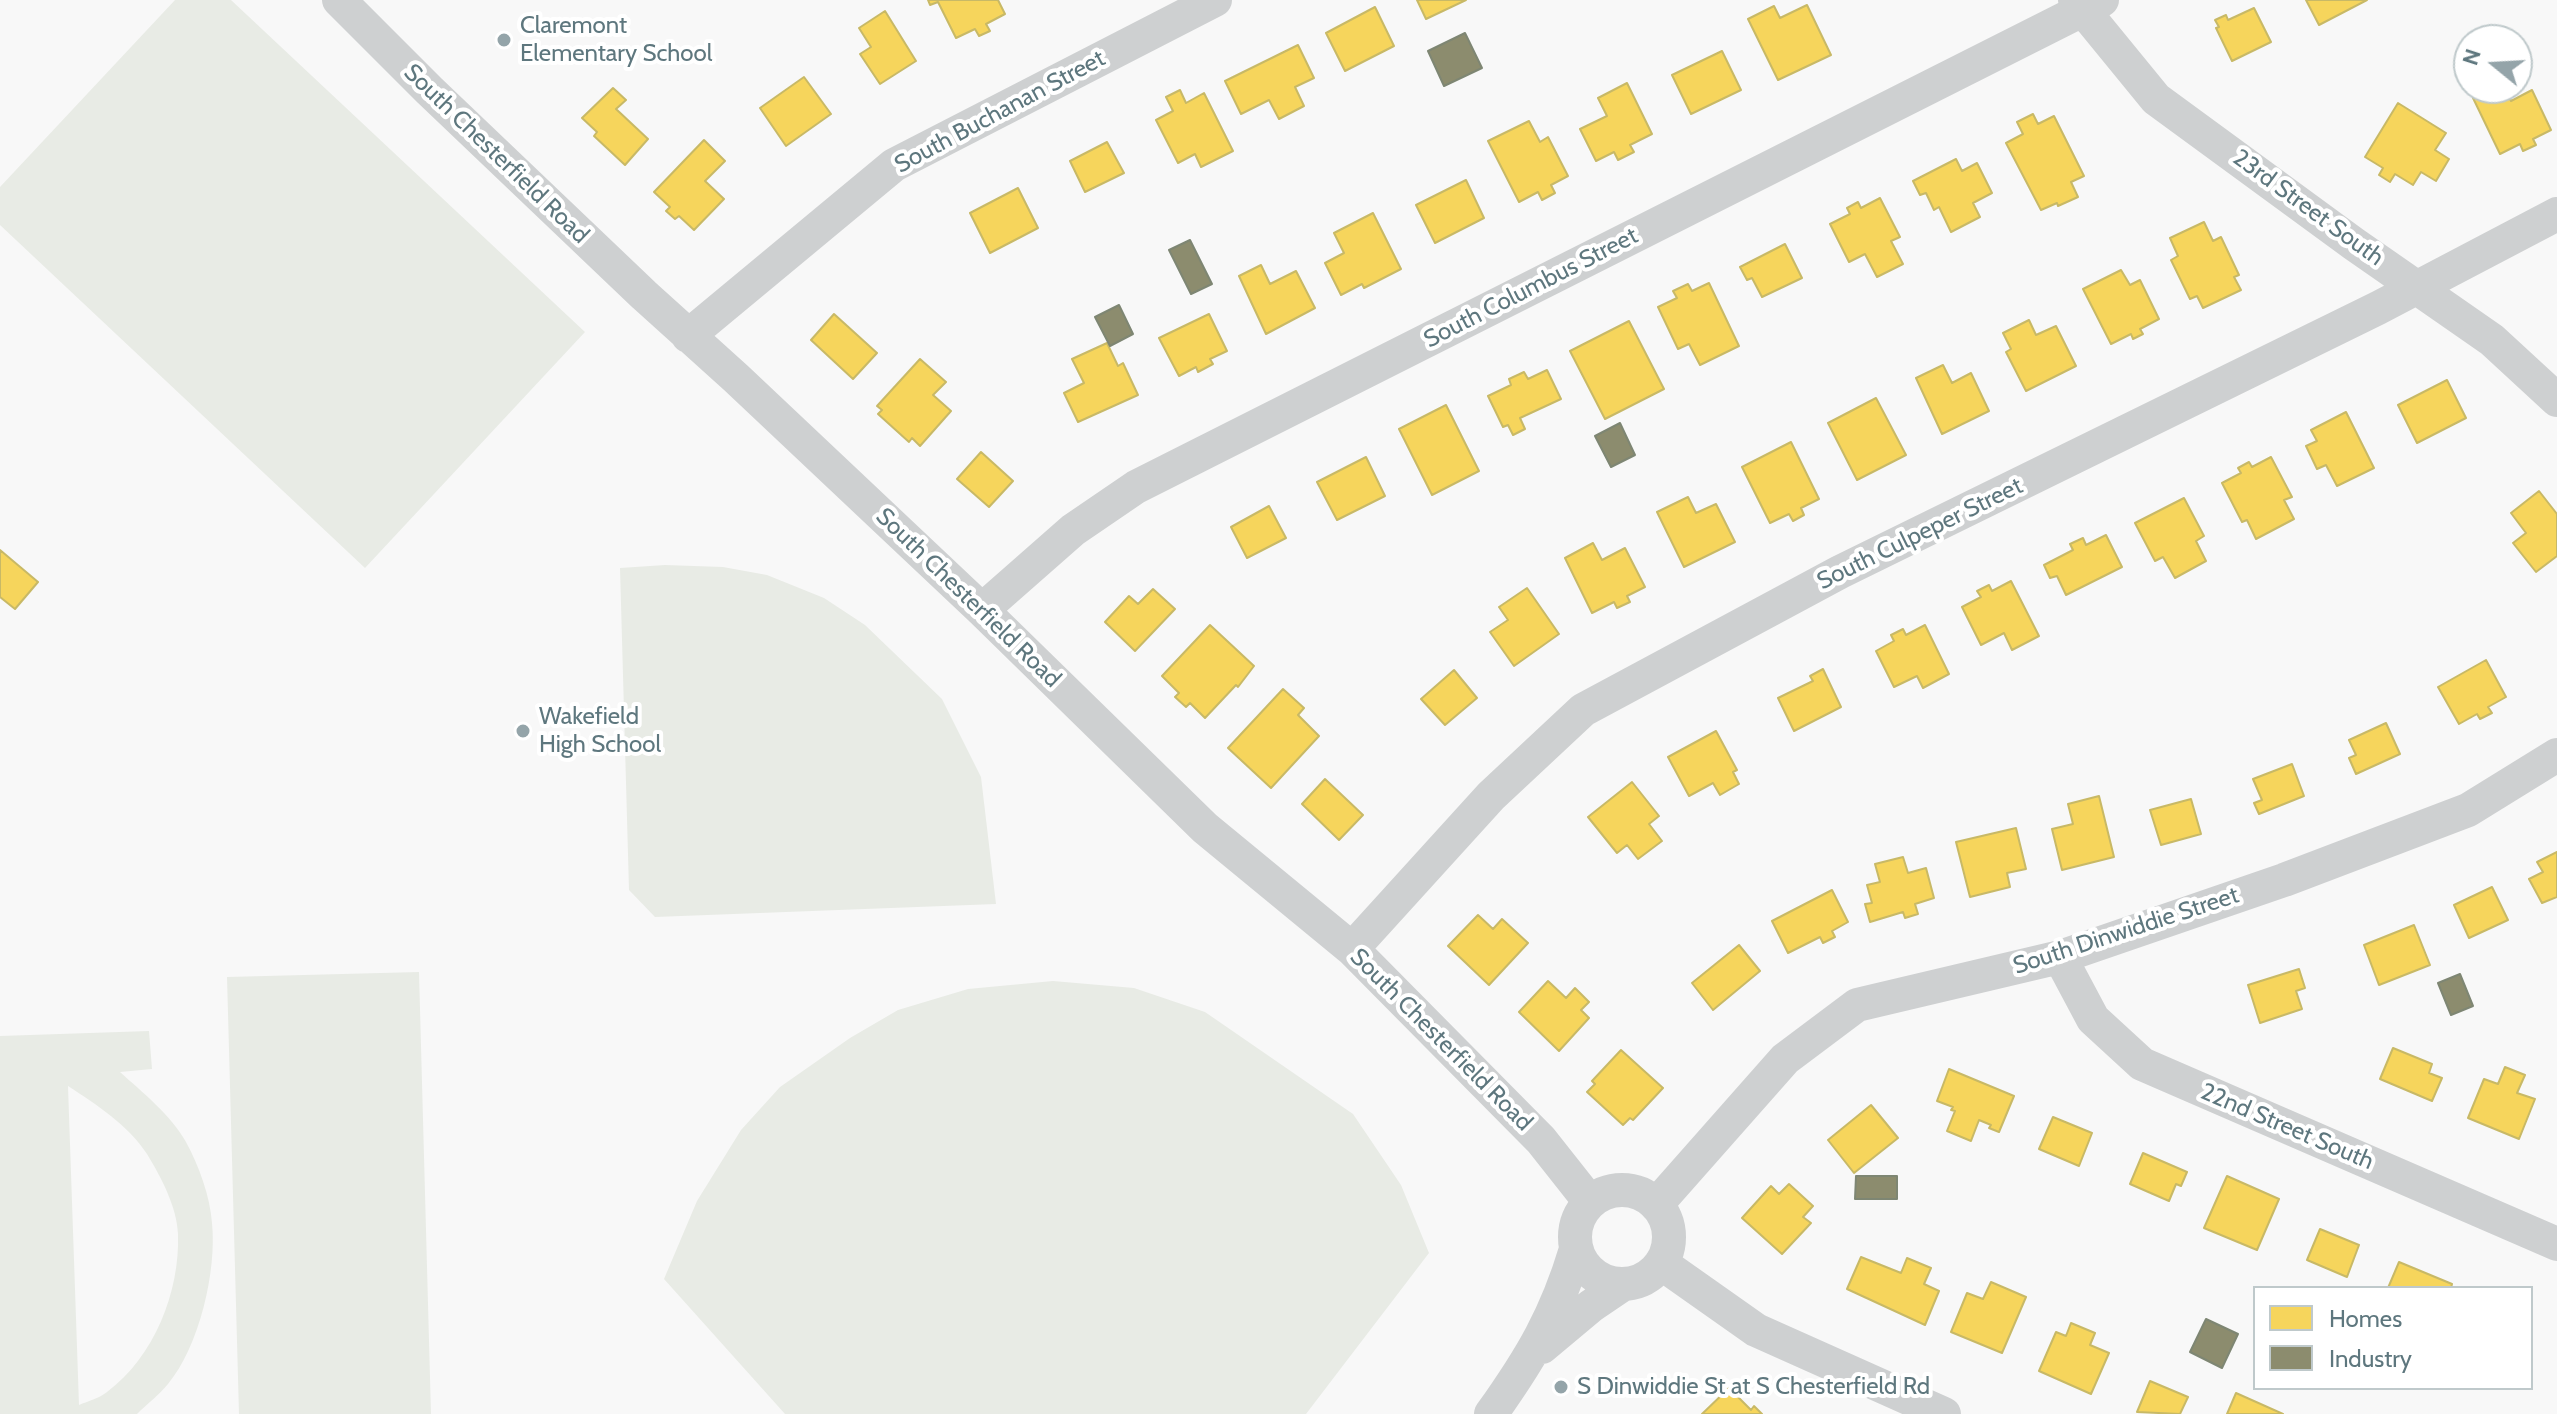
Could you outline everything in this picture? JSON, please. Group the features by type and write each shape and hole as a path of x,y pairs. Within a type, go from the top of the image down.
{"street":[{"name":"South Chesterfield Road","path":"339,0 429,90 688,336 982,610 1205,828 1352,949 1541,1140 1590,1202"},
{"name":"South Buchanan Street","path":"688,336 894,165 1215,0"},
{"name":"23rd Street South","path":"2086,3 2156,99 2354,244 2492,340 2557,400"},
{"name":"South Columbus Street","path":"982,610 1073,530 1136,487 2086,3"},
{"name":"South Culpeper Street","path":"1352,949 1491,796 1583,710 1840,572 2419,287 2557,214"},
{"name":"South Dinwiddie Street","path":"1656,1205 1785,1059 1857,1005 2060,957 2284,880 2468,810 2557,755"},
{"name":"22nd Street South","path":"2060,957 2093,1019 2142,1064 2557,1244"},
{"path":"1614,1191 1629,1191 1643,1195 1656,1205 1669,1233 1661,1263 1651,1274 1637,1282 1622,1285 1592,1275 1576,1249 1575,1233 1578,1219 1590,1202 1614,1191"},
{"path":"1491,1414 1533,1355 1563,1291 1576,1249"},
{"path":"1661,1263 1756,1330 1944,1414"},
{"path":"1533,1355 1591,1306 1622,1285"}],"shaded area":[{"path":"175,0 231,0 585,332 365,568 0,225 0,187"},
{"path":"665,565 723,567 767,575 824,598 865,625 942,699 981,777 996,904 655,917 629,890 620,568"},
{"path":"419,972 431,1414 239,1414 227,977"},
{"path":"1053,981 1134,988 1205,1012 1353,1114 1401,1185 1429,1253 1306,1414 785,1414 664,1279 697,1201 741,1130 780,1087 850,1038 898,1010 968,989"},
{"path":"149,1031 152,1069 120,1072 164,1113 186,1142 206,1192 213,1242 204,1308 189,1350 168,1384 137,1414 0,1414 0,1036","holes":["68,1086 121,1125 147,1154 163,1182 178,1234 169,1300 151,1342 124,1378 104,1394 79,1405"]}],"building: Homes":[{"path":"928,0 998,0 1005,14 986,24 990,31 979,36 975,29 956,38 938,2 930,5"},
{"path":"1417,0 1466,0 1426,19"},
{"path":"2306,0 2367,0 2319,25"},
{"path":"1807,5 1831,55 1778,80 1748,19 1774,6 1780,18"},
{"path":"1375,7 1394,46 1345,71 1326,33"},
{"path":"2254,8 2271,42 2232,61 2215,20 2226,15 2228,20"},
{"path":"885,11 916,61 880,84 860,54 871,47 859,28"},
{"path":"1298,45 1314,78 1295,87 1304,106 1279,119 1269,100 1241,114 1225,81"},
{"path":"1722,51 1741,90 1691,114 1672,75"},
{"path":"804,77 831,114 786,146 760,108"},
{"path":"1627,83 1652,134 1630,145 1634,152 1618,160 1614,152 1596,161 1580,129 1607,116 1598,98"},
{"path":"613,88 626,100 616,109 648,139 625,165 594,136 597,132 582,118"},
{"path":"1180,90 1186,103 1204,93 1233,151 1201,167 1195,154 1178,163 1156,120 1173,111 1166,97"},
{"path":"2533,92 2551,130 2533,139 2536,145 2523,151 2520,144 2500,154 2476,104 2533,104"},
{"path":"2398,103 2446,133 2435,150 2449,159 2436,181 2421,172 2413,185 2395,174 2390,182 2379,175 2383,168 2365,157"},
{"path":"2033,114 2038,124 2054,116 2084,176 2071,182 2078,197 2041,210 2006,143 2023,134 2017,122"},
{"path":"1529,121 1540,142 1548,137 1568,176 1551,185 1555,193 1542,200 1538,192 1519,202 1488,141"},
{"path":"704,140 725,161 705,181 724,199 694,230 679,216 675,219 666,211 670,207 654,192"},
{"path":"1107,142 1124,173 1085,192 1070,161"},
{"path":"1956,159 1962,171 1977,163 1992,193 1973,203 1980,217 1951,232 1939,207 1934,210 1926,193 1920,195 1913,181"},
{"path":"1466,180 1484,218 1435,243 1416,205"},
{"path":"1018,188 1038,228 990,253 970,213"},
{"path":"1880,198 1900,237 1891,241 1903,264 1877,277 1865,254 1849,262 1830,224 1850,214 1847,208 1858,202 1861,208"},
{"path":"1373,213 1401,269 1364,288 1362,284 1341,295 1325,263 1344,253 1334,233"},
{"path":"2204,222 2213,241 2221,237 2239,275 2234,277 2241,290 2203,308 2197,296 2190,299 2171,260 2178,256 2170,238"},
{"path":"1785,244 1802,278 1762,297 1752,278 1747,280 1740,267"},
{"path":"1261,265 1270,284 1296,271 1315,308 1266,334 1239,276"},
{"path":"2121,270 2130,285 2140,280 2159,319 2140,329 2143,334 2133,339 2131,334 2111,344 2083,289"},
{"path":"1709,283 1739,346 1700,365 1689,344 1678,349 1658,307 1677,298 1673,291 1688,284 1692,291"},
{"path":"834,314 877,353 853,379 811,340"},
{"path":"1209,314 1227,351 1210,359 1213,364 1198,372 1196,367 1179,376 1159,338"},
{"path":"2029,320 2036,335 2056,326 2076,366 2026,391 2006,352 2011,349 2003,333"},
{"path":"1629,321 1664,389 1605,419 1570,351"},
{"path":"1107,343 1118,366 1123,363 1138,395 1078,422 1064,393 1084,383 1072,359"},
{"path":"920,359 946,382 933,395 951,411 920,446 912,438 909,442 878,414 882,410 877,406"},
{"path":"1943,365 1952,383 1971,373 1989,411 1942,434 1916,378"},
{"path":"1547,370 1561,399 1520,418 1525,429 1513,435 1508,425 1503,427 1488,396 1511,385 1509,379 1524,372 1528,379"},
{"path":"2447,380 2466,418 2417,443 2398,405"},
{"path":"1876,398 1906,455 1857,480 1828,423"},
{"path":"1446,405 1479,471 1432,495 1399,429"},
{"path":"2346,412 2374,468 2337,486 2326,465 2317,469 2306,446 2317,441 2311,430"},
{"path":"1791,442 1819,499 1801,508 1804,515 1793,521 1789,514 1770,523 1742,467"},
{"path":"981,452 1013,481 989,507 957,479"},
{"path":"1366,457 1385,496 1337,520 1317,482"},
{"path":"2271,457 2292,497 2284,500 2294,519 2256,539 2247,520 2242,522 2222,483 2241,473 2238,468 2249,462 2252,467"},
{"path":"2539,491 2557,514 2557,556 2536,572 2513,543 2526,533 2511,513"},
{"path":"1688,497 1696,513 1716,504 1735,542 1684,567 1657,512"},
{"path":"2184,498 2204,536 2196,541 2206,561 2175,578 2163,557 2155,561 2135,523"},
{"path":"1269,506 1286,538 1247,558 1231,527"},
{"path":"2106,535 2122,567 2066,595 2057,576 2050,578 2044,565 2073,550 2070,544 2083,538 2086,545"},
{"path":"1593,543 1602,560 1625,548 1645,587 1627,596 1630,602 1617,608 1614,602 1592,613 1565,558"},
{"path":"0,550 38,582 15,609 0,597"},
{"path":"2011,581 2039,636 2012,650 2004,633 1981,645 1962,607 1981,597 1977,591 1989,585 1992,591"},
{"path":"1527,588 1559,634 1514,666 1490,632 1508,620 1499,607"},
{"path":"1153,589 1175,609 1135,651 1105,622 1129,596 1138,604"},
{"path":"1210,625 1254,666 1238,687 1236,685 1205,718 1190,703 1186,707 1175,697 1179,693 1162,676"},
{"path":"1925,625 1949,674 1923,688 1917,676 1894,687 1876,651 1894,641 1891,635 1903,629 1906,635"},
{"path":"2486,660 2506,697 2488,707 2492,713 2480,719 2477,714 2459,724 2438,687"},
{"path":"1823,669 1841,707 1794,731 1778,698 1813,681 1810,676"},
{"path":"1454,670 1477,698 1445,725 1421,699"},
{"path":"1283,689 1304,708 1298,715 1319,736 1271,788 1228,748"},
{"path":"2386,723 2400,754 2356,774 2349,758 2356,755 2349,740"},
{"path":"1716,731 1737,770 1733,772 1739,784 1720,795 1713,783 1689,796 1668,757"},
{"path":"2292,764 2304,796 2259,814 2254,803 2262,800 2253,779"},
{"path":"1325,779 1363,815 1339,840 1302,804"},
{"path":"1632,782 1659,816 1649,824 1662,841 1638,859 1627,845 1617,853 1588,817"},
{"path":"2099,796 2114,857 2062,870 2052,829 2073,824 2068,804"},
{"path":"2191,799 2201,834 2161,845 2150,810"},
{"path":"2016,828 2026,869 2007,873 2010,887 1970,897 1956,842"},
{"path":"2557,852 2557,897 2542,903 2529,879 2543,872 2537,862"},
{"path":"1903,857 1908,873 1926,868 1934,898 1915,904 1918,914 1905,918 1903,912 1870,922 1865,904 1872,903 1867,885 1880,882 1875,864"},
{"path":"2492,887 2508,920 2469,938 2454,905"},
{"path":"1832,890 1848,922 1832,931 1835,937 1823,943 1820,937 1788,953 1772,921"},
{"path":"1478,915 1493,929 1502,919 1528,943 1489,985 1448,946"},
{"path":"2414,925 2430,965 2379,985 2364,945"},
{"path":"1739,945 1760,971 1713,1010 1692,983"},
{"path":"2299,969 2305,988 2296,991 2302,1009 2260,1023 2248,985"},
{"path":"1548,981 1566,998 1575,988 1589,1002 1581,1010 1589,1018 1559,1051 1519,1012"},
{"path":"2393,1048 2432,1064 2429,1073 2442,1078 2432,1101 2380,1079"},
{"path":"1621,1050 1663,1088 1633,1120 1630,1118 1623,1125 1587,1092 1595,1084 1592,1081"},
{"path":"2505,1067 2525,1075 2517,1093 2535,1099 2519,1139 2468,1118 2484,1079 2498,1084"},
{"path":"1949,1069 2014,1096 1999,1132 1979,1120 1971,1141 1947,1131 1955,1111 1951,1110 1953,1107 1937,1101"},
{"path":"1871,1105 1898,1138 1854,1173 1828,1140"},
{"path":"2053,1117 2092,1133 2079,1166 2039,1149"},
{"path":"2143,1153 2187,1172 2181,1186 2176,1184 2169,1201 2130,1184"},
{"path":"2227,1176 2279,1199 2257,1250 2204,1228"},
{"path":"1789,1184 1813,1206 1803,1217 1811,1223 1782,1254 1742,1218 1771,1186 1779,1194"},
{"path":"2320,1229 2359,1245 2347,1277 2307,1260"},
{"path":"1861,1257 1901,1273 1907,1258 1931,1268 1924,1284 1939,1291 1925,1325 1847,1289"},
{"path":"2399,1262 2452,1284 2452,1286 2389,1286"},
{"path":"1991,1282 2026,1297 2002,1353 1951,1332 1967,1293 1983,1299"},
{"path":"2071,1323 2095,1333 2090,1345 2109,1353 2091,1394 2039,1371 2056,1332 2066,1336"},
{"path":"2150,1381 2188,1397 2180,1414 2137,1412"},
{"path":"1729,1388 1751,1410 1754,1406 1762,1414 1702,1414"},
{"path":"2236,1393 2283,1414 2227,1414"}],"building: Industry":[{"path":"1465,33 1482,68 1444,86 1428,51"},
{"path":"1190,240 1212,284 1191,294 1169,250"},
{"path":"1119,305 1133,334 1110,346 1095,317"},
{"path":"1620,423 1635,455 1611,467 1595,436"},
{"path":"2460,974 2473,1006 2451,1015 2438,983"},
{"path":"1856,1176 1897,1176 1897,1199 1855,1199"},
{"path":"2206,1319 2238,1334 2222,1368 2190,1352"}],"place":[{"name":"Claremont Elementary School","path":"504,40"},
{"name":"Wakefield High School","path":"523,731"},
{"name":"S Dinwiddie St at S Chesterfield Rd","path":"1561,1387"}]}
